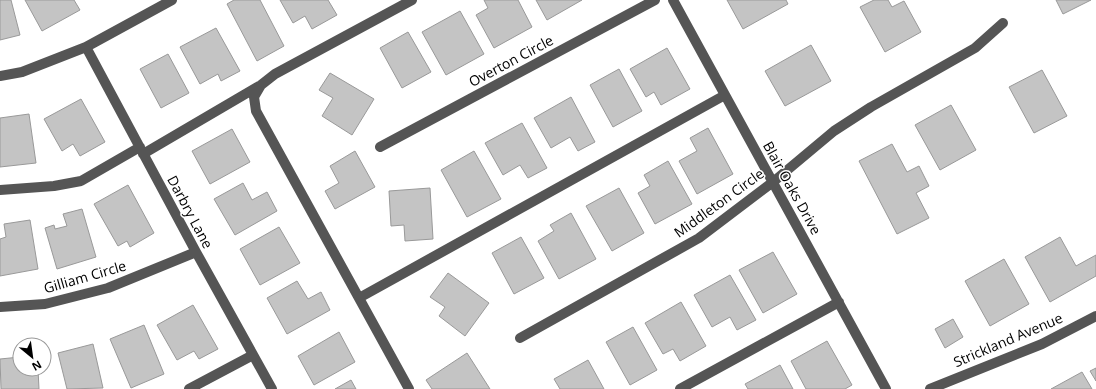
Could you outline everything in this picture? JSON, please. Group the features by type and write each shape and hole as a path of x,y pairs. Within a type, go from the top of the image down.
{"street":[{"path":"0,76 22,72 86,47 172,0"},
{"path":"0,190 54,186 81,181 142,150 261,85 275,74 412,0"},
{"name":"Overton Circle","path":"380,147 655,0"},
{"name":"Blair Oaks Drive","path":"673,0 886,389"},
{"name":"Middleton Circle","path":"520,338 699,238 772,182 834,131 870,107 975,48 1003,23"},
{"name":"Darbry Lane","path":"86,47 196,252 272,389"},
{"path":"261,85 254,97 256,111 409,389"},
{"path":"359,298 725,95"},
{"name":"Gilliam Circle","path":"0,307 45,304 108,288 196,252"},
{"path":"680,389 839,302"},
{"name":"Strickland Avenue","path":"930,389 1042,344 1096,316"},
{"path":"189,389 253,356"}],"building":[{"path":"0,0 11,0 20,35 0,40"},
{"path":"25,0 74,0 80,10 42,31"},
{"path":"234,0 260,0 284,46 257,61 227,4"},
{"path":"280,0 328,0 337,15 312,29 305,16 293,23"},
{"path":"484,0 518,0 532,27 494,48 476,15 488,8"},
{"path":"536,0 582,0 547,20"},
{"path":"727,0 786,0 788,4 743,29"},
{"path":"874,0 888,0 892,7 904,1 921,32 885,52 860,7"},
{"path":"1056,0 1091,0 1063,14"},
{"path":"460,11 484,54 446,75 422,32"},
{"path":"216,28 240,71 221,81 218,74 200,84 180,47"},
{"path":"408,32 431,72 402,88 380,48"},
{"path":"811,45 831,81 785,106 765,71"},
{"path":"667,48 690,89 661,105 654,92 646,97 630,69"},
{"path":"168,54 189,93 161,108 140,69"},
{"path":"619,69 642,111 613,127 590,85"},
{"path":"1042,70 1067,116 1034,133 1009,87"},
{"path":"330,73 374,99 352,135 322,116 333,98 319,90"},
{"path":"571,97 595,142 578,151 570,137 551,148 534,118"},
{"path":"81,99 105,142 80,156 73,144 62,151 44,119"},
{"path":"951,105 976,150 940,170 915,125"},
{"path":"29,114 36,163 0,167 0,118"},
{"path":"522,123 547,168 528,178 520,165 503,175 485,143"},
{"path":"708,128 733,174 697,194 679,161 697,151 690,138"},
{"path":"232,129 250,162 210,184 192,151"},
{"path":"892,144 907,172 919,166 929,186 916,193 929,218 897,234 859,161"},
{"path":"355,151 375,187 335,209 325,191 339,183 330,166"},
{"path":"474,151 501,199 467,217 441,170"},
{"path":"668,161 692,204 655,224 638,193 650,186 644,175"},
{"path":"243,183 252,200 267,192 277,211 235,235 214,199"},
{"path":"128,185 154,233 130,247 127,241 118,246 94,204"},
{"path":"430,188 433,239 405,241 404,225 391,226 389,191"},
{"path":"619,188 644,233 612,251 586,206"},
{"path":"82,209 96,257 57,269 45,228 54,225 55,229 67,226 63,214"},
{"path":"571,213 596,259 559,279 538,241 554,231 550,225"},
{"path":"30,220 38,269 0,276 0,239 6,237 4,224"},
{"path":"279,227 300,263 260,285 240,249"},
{"path":"521,237 544,278 514,294 492,253"},
{"path":"1060,237 1076,266 1096,255 1096,276 1050,302 1025,257"},
{"path":"773,252 797,294 763,313 739,270"},
{"path":"1004,259 1029,304 990,326 965,281"},
{"path":"448,273 489,303 465,336 439,316 445,307 430,297"},
{"path":"730,275 756,320 737,330 730,317 712,327 694,295"},
{"path":"297,281 308,299 321,292 330,310 287,334 267,298"},
{"path":"681,302 706,346 680,361 673,349 663,354 645,323"},
{"path":"193,305 218,349 199,359 194,351 177,360 157,325"},
{"path":"953,319 963,337 945,348 935,329"},
{"path":"144,325 164,374 131,388 110,339"},
{"path":"633,327 657,370 630,385 606,342"},
{"path":"339,332 355,362 314,385 298,356"},
{"path":"827,341 852,385 845,389 806,389 791,361"},
{"path":"93,344 103,388 67,389 58,353"},
{"path":"467,353 490,389 432,389 426,380"},
{"path":"12,358 12,377 38,377 39,389 1,389 0,359"},
{"path":"588,360 604,389 560,389 554,379"},
{"path":"780,365 793,389 748,389 745,384"},
{"path":"1096,368 1096,381 1090,371"},
{"path":"1082,372 1092,389 1051,389"},
{"path":"351,380 356,389 335,389"}]}
